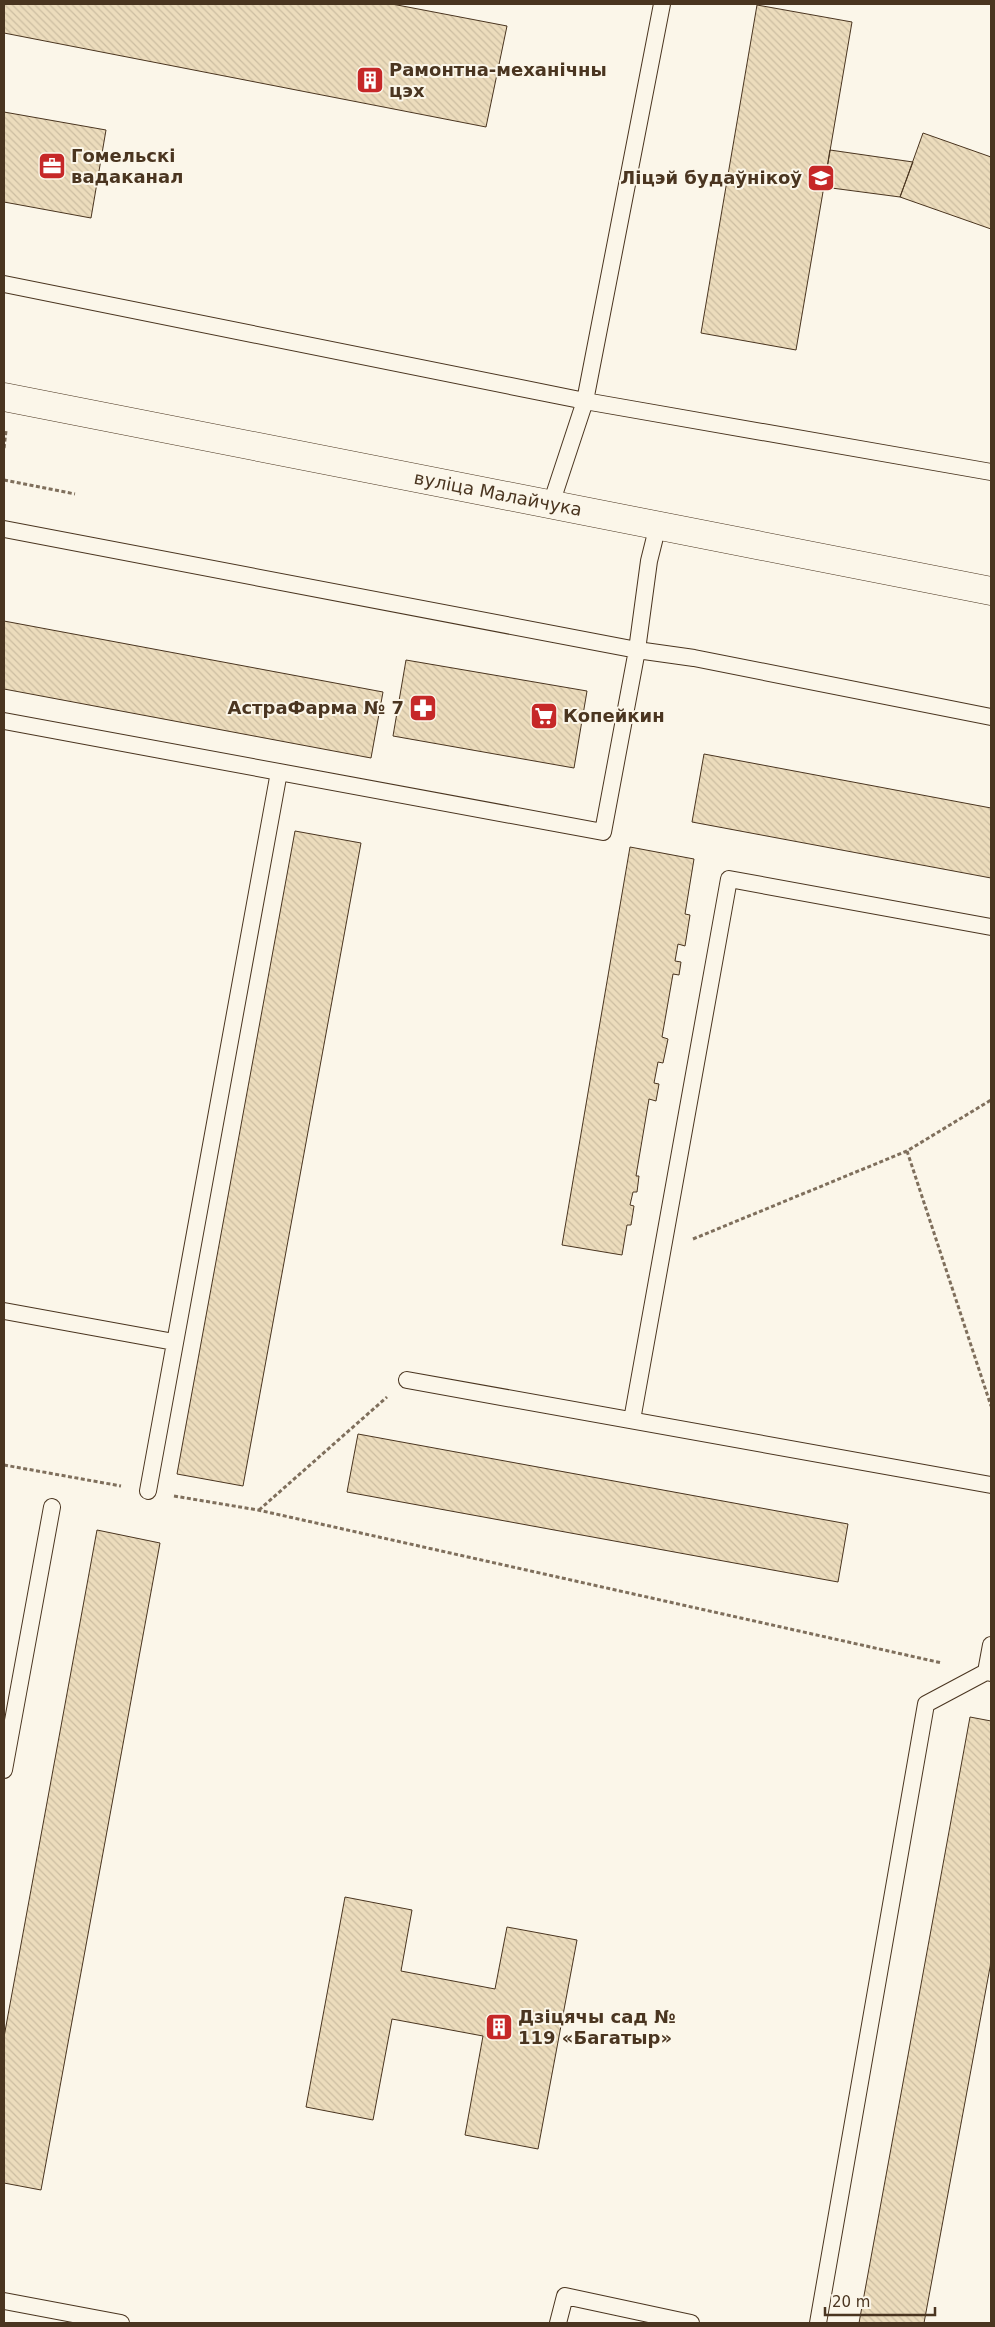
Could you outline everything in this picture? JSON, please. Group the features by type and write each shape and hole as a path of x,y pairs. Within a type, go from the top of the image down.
{"main road":[{"name":"вуліца Малайчука","path":"4,397 991,591"}],"lane":[{"path":"551,504 584,401 662,4"},
{"path":"4,284 584,401 991,472"},
{"path":"4,721 603,832 637,650 649,561 658,525"},
{"path":"4,529 637,650 694,658 991,717"},
{"path":"148,1491 279,772"},
{"path":"632,1420 729,879 991,927"},
{"path":"4,1310 174,1342"},
{"path":"407,1380 991,1485"},
{"path":"4,1770 52,1507"},
{"path":"818,2323 926,1704 989,1673 991,1645"},
{"path":"558,2323 566,2296 692,2323"},
{"path":"4,2301 121,2323"}],"path":[{"path":"4,480 75,494"},
{"path":"662,1252 906,1151 991,1100"},
{"path":"906,1151 991,1406"},
{"path":"258,1510 407,1380"},
{"path":"4,1465 258,1510 989,1673"}],"building":[{"name":"Рамонтна-механічны цэх","path":"4,4 392,4 507,26 486,127 4,33"},
{"path":"757,5 852,22 796,350 701,333"},
{"name":"Гомельскі вадаканал","path":"4,112 106,130 91,218 4,202"},
{"path":"923,133 991,157 991,229 900,197"},
{"path":"830,150 913,162 900,197 824,187"},
{"path":"4,621 383,692 371,758 4,689"},
{"path":"406,660 587,691 574,768 393,736"},
{"path":"704,754 991,808 991,878 692,822"},
{"path":"295,831 361,843 243,1486 177,1474"},
{"path":"630,847 694,859 685,914 690,915 685,946 678,944 675,961 681,962 679,975 673,974 662,1037 668,1039 663,1063 658,1062 654,1083 659,1084 656,1101 649,1099 636,1176 639,1176 637,1192 633,1192 630,1205 634,1206 631,1225 627,1225 622,1255 562,1245"},
{"path":"358,1434 848,1524 838,1582 347,1492"},
{"path":"97,1530 160,1543 41,2190 4,2183 4,2037"},
{"path":"970,1717 991,1721 991,1962 924,2323 859,2323"},
{"name":"Дзіцячы сад № 119 «Багатыр»","path":"345,1897 412,1910 401,1971 495,1989 507,1927 577,1940 538,2149 465,2135 483,2036 392,2019 373,2120 306,2107"}],"place":[{"name":"Рамонтна-механічны цэх","path":"370,80"},
{"name":"Гомельскі вадаканал","path":"52,166"},
{"name":"Ліцэй будаўнікоў","path":"821,178"},
{"name":"АстраФарма № 7","path":"423,708"},
{"name":"Копейкин","path":"544,716"},
{"name":"Дзіцячы сад № 119 «Багатыр»","path":"499,2027"}]}
